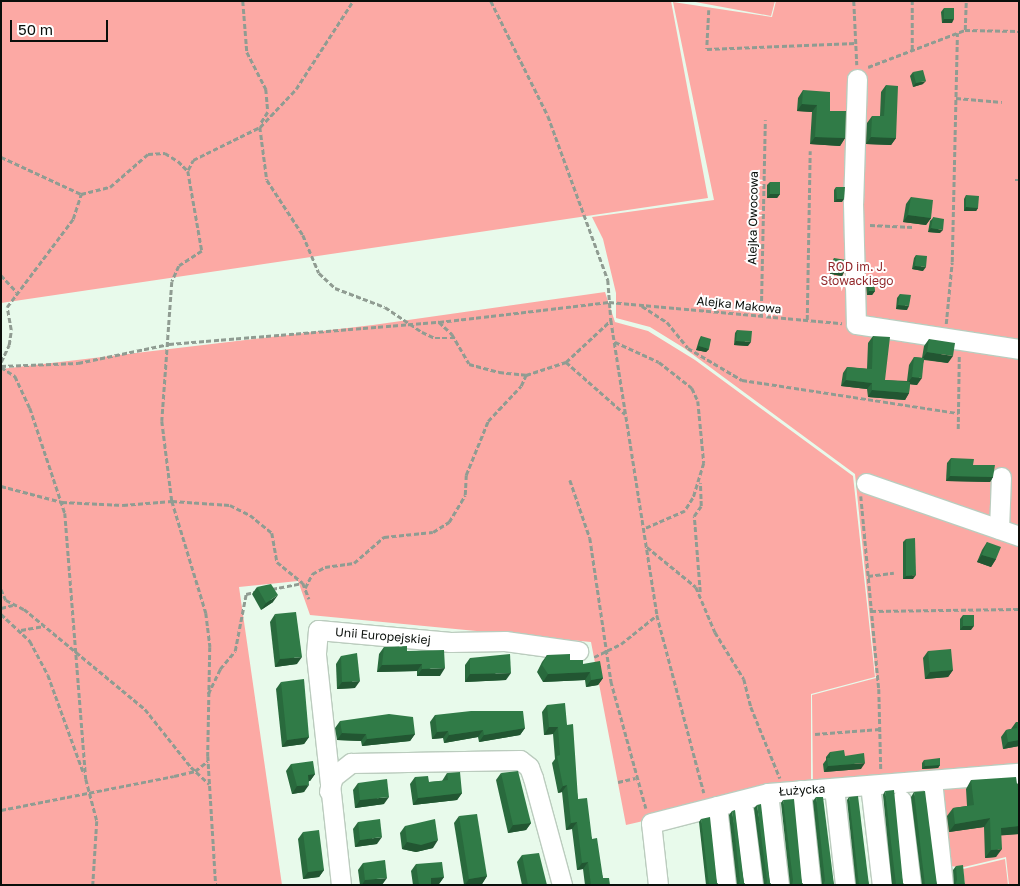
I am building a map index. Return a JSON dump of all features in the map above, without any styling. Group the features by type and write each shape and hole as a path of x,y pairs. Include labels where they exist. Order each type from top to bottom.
{"street":[{"path":"857,75 853,225 856,324 952,341 1019,349"},
{"path":"999,529 1001,477"},
{"path":"866,483 1019,536"},
{"name":"Unii Europejskiej","path":"341,885 329,790 316,653 318,630 450,642 505,641 586,654"},
{"path":"329,790 333,777 352,763 520,760 529,767 533,778 562,885"},
{"name":"Łużycka","path":"651,823 775,792 1019,773"},
{"path":"932,780 943,885"},
{"path":"876,785 882,885"},
{"path":"834,788 845,885"},
{"path":"801,790 812,885"},
{"path":"775,792 779,885"},
{"path":"901,800 911,885"},
{"path":"712,807 726,882 753,880 744,812"},
{"path":"651,823 658,885"}],"path":[{"path":"242,1 247,52 266,89 268,112 260,127 267,180 303,235 319,273 335,288 385,307 435,338 454,338"},
{"path":"216,885 208,761 207,696 210,648 206,613 172,501 162,421 172,282 180,266 202,251 188,171 193,160 260,127 296,89 353,1"},
{"path":"491,1 548,116 608,280 611,320 657,615 712,807"},
{"path":"854,1 857,75 912,50 965,30 1019,31"},
{"path":"912,1 912,50"},
{"path":"965,30 966,1"},
{"path":"709,10 707,49 856,44"},
{"path":"957,33 952,341 958,429"},
{"path":"956,98 1002,102"},
{"name":"Alejka Owocowa","path":"761,316 764,120"},
{"path":"807,320 810,151"},
{"path":"1,157 81,194 110,188 135,163 157,152 178,161 188,171"},
{"path":"81,194 73,218 7,307 11,330 9,345 1,365 14,376 30,408 62,502 86,779"},
{"path":"853,225 913,227"},
{"path":"1,275 18,292"},
{"name":"Alejka Makowa","path":"1,365 78,363 169,344 439,322 609,302 856,324"},
{"path":"640,305 667,322 688,348 742,380 958,413"},
{"path":"439,322 454,338 469,364 499,372 526,375 566,362 611,320"},
{"path":"615,342 659,362 692,388 698,402 698,428 704,450 700,481 701,506 694,516 700,595 715,632 744,679 769,752 777,766 775,792"},
{"path":"566,362 626,415"},
{"path":"305,588 312,574 325,567 354,563 384,537 433,532 449,522 465,495 466,475 488,420 521,386 526,375"},
{"path":"570,480 590,538 611,681 630,743 636,778 651,823"},
{"path":"644,530 685,511 700,481"},
{"path":"866,483 860,482 860,492 880,729 876,785"},
{"path":"1,486 62,502 123,505 172,501 230,505 250,515 272,533 277,562 303,583 309,599"},
{"path":"647,547 678,569 700,595"},
{"path":"868,576 894,574"},
{"path":"207,696 220,669 235,651 246,594 303,583"},
{"path":"1,589 6,600 44,626 145,708 195,770 209,784"},
{"path":"1,608 15,605"},
{"path":"871,611 1019,609"},
{"path":"1,614 21,630 48,675 91,793 96,821 93,885"},
{"path":"586,654 606,652 621,644 657,615"},
{"path":"21,630 44,626"},
{"path":"815,734 880,729"},
{"path":"1,810 91,793 195,770 208,761"},
{"path":"618,782 636,778"}],"green space":[{"path":"1,1 671,1 708,198 1,303"},
{"path":"690,1 775,1 771,16"},
{"name":"ROD im. J. Słowackiego","path":"776,1 1019,1 1019,885 1009,885 1006,857 964,867 945,866 933,778 813,789 812,695 876,678 855,474 684,348 650,327 616,318 616,293 603,239 592,217 714,200 673,2 772,17"},
{"path":"605,292 615,322 648,331 695,360 853,476 875,677 811,694 811,782 626,825 591,642 310,615 298,581 239,587 282,885 1,885 1,369 373,325"},
{"path":"1005,859 1008,885 965,885 963,869"}],"building":[{"path":"944,8 954,8 954,19 944,19"},
{"path":"923,70 926,81 916,83 913,72"},
{"path":"886,85 898,86 896,138 871,137 872,116 884,116"},
{"path":"803,90 830,92 830,111 846,111 845,138 815,137 817,105 802,104"},
{"path":"770,182 780,182 780,194 770,194"},
{"path":"836,187 845,187 844,199 837,199"},
{"path":"966,195 979,196 978,208 966,207"},
{"path":"911,197 933,200 931,218 908,215"},
{"path":"933,217 944,219 943,230 931,228"},
{"path":"916,255 927,256 926,267 915,266"},
{"path":"834,258 846,260 844,272 833,271"},
{"path":"869,280 874,280 875,291 869,291"},
{"path":"900,294 911,295 909,306 898,305"},
{"path":"737,330 752,331 751,342 736,341"},
{"path":"701,336 711,339 709,349 699,346"},
{"path":"873,336 890,337 885,380 910,382 909,393 872,390 872,383 846,380 847,367 872,369"},
{"path":"929,339 955,343 953,356 927,352"},
{"path":"914,357 924,358 922,378 912,377"},
{"path":"951,458 974,459 973,465 995,465 993,477 950,476"},
{"path":"915,538 916,575 906,576 906,539"},
{"path":"987,542 1001,547 996,559 982,555"},
{"path":"271,584 278,595 266,603 257,587"},
{"path":"296,612 302,657 280,659 275,614"},
{"path":"963,615 974,615 974,626 963,626"},
{"path":"407,646 407,651 444,650 445,668 422,669 422,664 382,665 384,647"},
{"path":"951,649 953,670 930,672 928,651"},
{"path":"357,653 360,681 342,682 341,656"},
{"path":"510,654 511,673 470,674 470,658"},
{"path":"570,654 570,660 583,660 583,664 600,661 603,678 591,680 590,672 548,674 542,665 547,655"},
{"path":"304,679 309,737 287,740 281,682"},
{"path":"565,703 567,725 573,724 578,799 587,798 592,839 597,838 603,878 609,878 610,885 591,885 588,862 582,863 577,822 571,823 567,785 563,786 557,756 560,755 558,727 549,727 547,705"},
{"path":"471,711 523,711 525,728 484,735 483,730 449,735 448,731 437,732 435,715"},
{"path":"389,714 413,717 415,734 367,739 366,734 342,733 340,721"},
{"path":"1016,722 1019,722 1019,740 1008,742 1006,730 1017,728"},
{"path":"844,750 845,756 864,753 865,763 828,766 827,758 830,758 830,752"},
{"path":"940,758 940,765 925,766 924,760"},
{"path":"313,761 315,774 308,775 309,785 297,786 291,764"},
{"path":"518,771 531,823 513,825 501,773"},
{"path":"460,772 462,793 418,798 415,777 428,776 429,782 448,780 447,773"},
{"path":"1016,777 1017,784 1019,784 1019,826 1001,828 1002,849 991,850 990,818 955,824 953,808 974,805 971,780"},
{"path":"387,779 389,797 360,800 358,783"},
{"path":"894,790 904,885 896,885 885,791"},
{"path":"925,791 937,885 925,885 914,792"},
{"path":"858,796 869,885 859,885 849,797"},
{"path":"816,797 823,797 834,885 823,885 825,881"},
{"path":"794,799 802,883 804,885 792,885 793,880 783,800"},
{"path":"761,804 770,883 772,885 766,885 757,805"},
{"path":"735,810 744,883 746,885 738,885 740,881 732,811"},
{"path":"477,814 487,876 469,879 459,816"},
{"path":"710,817 717,883 719,885 709,885 701,819"},
{"path":"380,819 382,837 360,840 358,822"},
{"path":"435,819 438,840 421,845 407,842 405,826"},
{"path":"319,830 324,870 308,872 303,832"},
{"path":"539,853 547,885 528,885 522,855"},
{"path":"385,860 387,878 365,880 363,863"},
{"path":"442,862 444,877 431,878 431,884 419,885 416,864"},
{"path":"963,865 965,885 955,885 957,880 956,866"}]}
